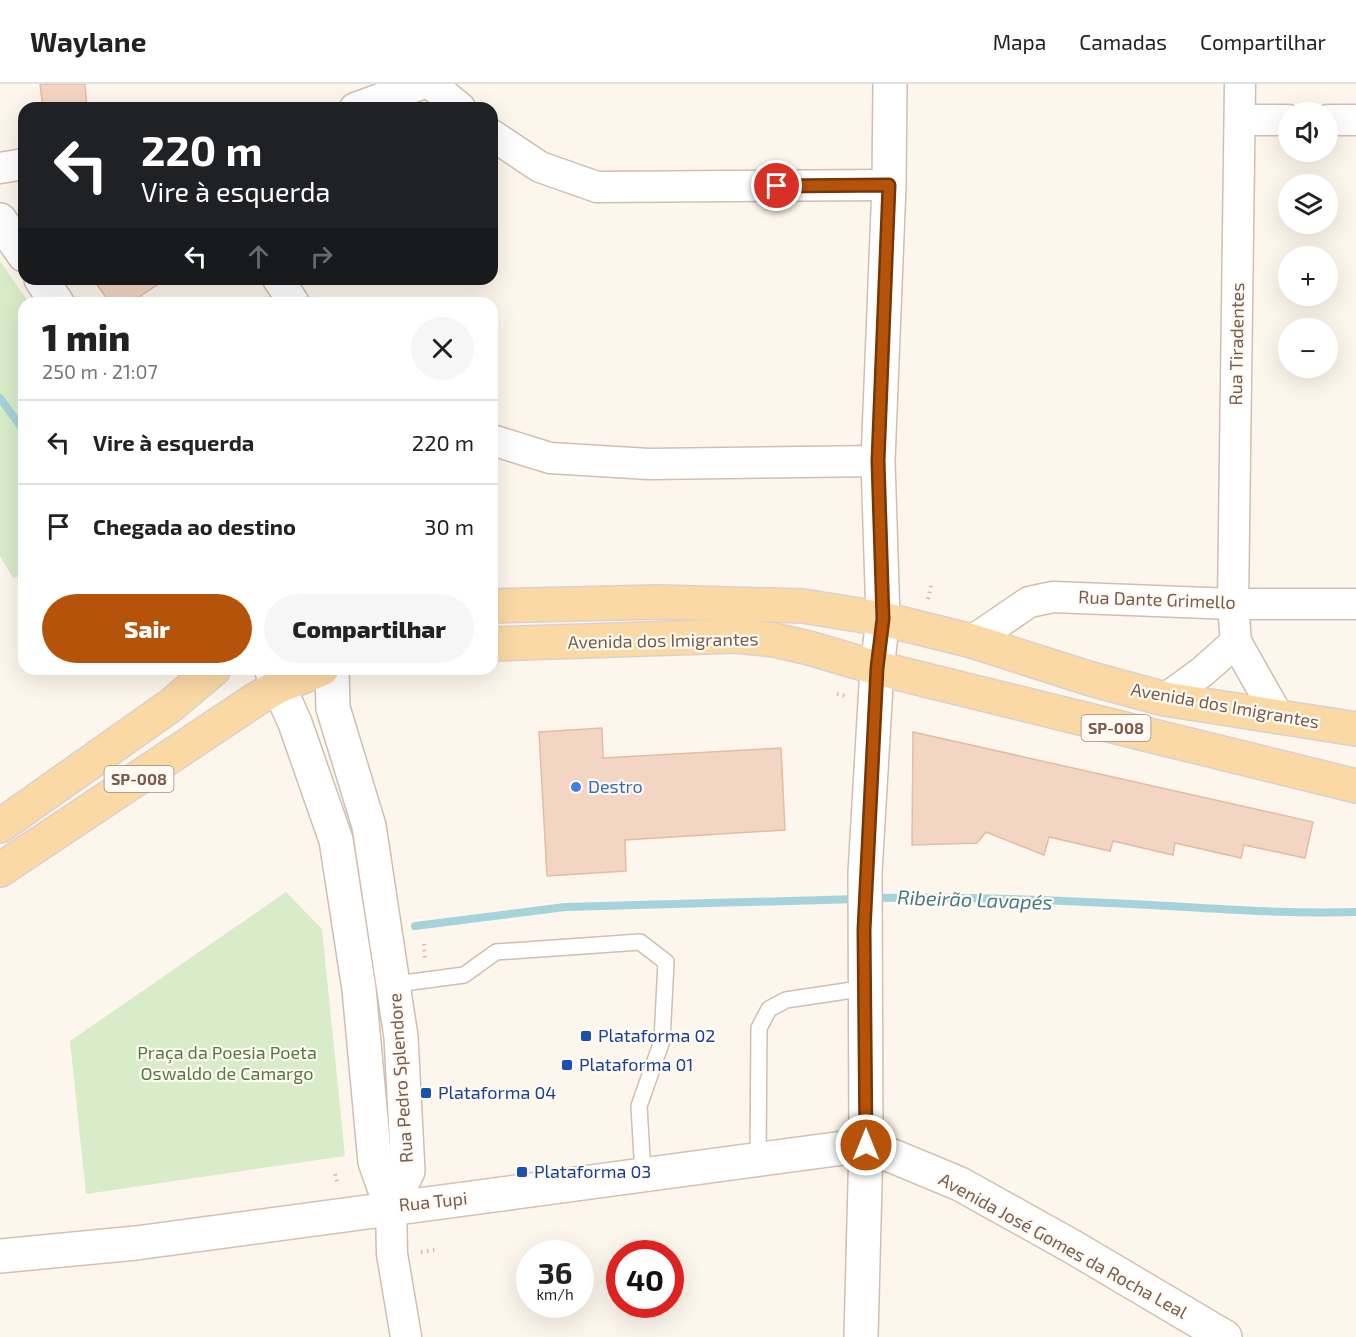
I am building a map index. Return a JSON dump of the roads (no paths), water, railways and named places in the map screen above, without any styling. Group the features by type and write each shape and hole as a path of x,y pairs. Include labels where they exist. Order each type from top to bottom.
{"main road":[{"name":"Avenida dos Imigrantes","path":"498,606 659,602 803,606 883,619 972,641 1091,679 1165,699 1356,729"},
{"name":"Avenida dos Imigrantes","path":"498,644 736,636 774,640 877,668 1356,786"},
{"name":"SP-008","path":"0,826 201,675"},
{"name":"SP-008","path":"0,870 274,678 290,675"}],"street":[{"path":"372,102 422,84"},
{"path":"431,84 453,102"},
{"path":"861,1337 866,1145 865,873 877,668 883,619 878,461 889,185 890,84"},
{"name":"Rua Tiradentes","path":"1236,642 1233,604 1240,84"},
{"path":"1240,120 1278,120"},
{"path":"1338,120 1356,120"},
{"path":"498,139 540,167 597,187 889,185"},
{"path":"0,168 18,165"},
{"path":"0,220 18,246"},
{"path":"498,442 550,458 649,464 878,461"},
{"name":"Rua Dante Grimello","path":"972,641 1029,602 1053,597 1233,604 1356,604"},
{"path":"1165,699 1202,672 1236,642 1279,718"},
{"name":"Rua Pedro Splendore","path":"332,675 333,708 369,826 401,1037 409,1159 408,1171 392,1207"},
{"name":"Rua Pedro Splendore","path":"274,678 295,723 336,840 359,989 375,1162 392,1207"},
{"name":"Rua Tupi","path":"0,1256 136,1243 866,1145"},
{"name":"Avenida José Gomes da Rocha Leal","path":"866,1145 960,1184 1225,1337"},
{"path":"392,1207 392,1254 406,1337"}],"lane":[{"path":"359,989 464,975 496,952 640,942 666,962 662,1041 639,1106 643,1175"},
{"path":"758,1159 759,1028 769,1009 786,1000 866,988"}],"waterway":[{"name":"Ribeirão Lavapés","path":"0,398 18,423"},
{"name":"Ribeirão Lavapés","path":"873,898 1012,899 1253,911 1356,912"},
{"name":"Ribeirão Lavapés","path":"415,926 565,907 860,899"}],"place":[{"name":"Destro","path":"576,787"},
{"name":"Plataforma 02","path":"586,1036"},
{"name":"Plataforma 01","path":"567,1065"},
{"name":"Plataforma 04","path":"426,1093"},
{"name":"Plataforma 03","path":"522,1172"}],"park label":[{"name":"Praça da Poesia Poeta Oswaldo de Camargo","path":"227,1063"}]}
